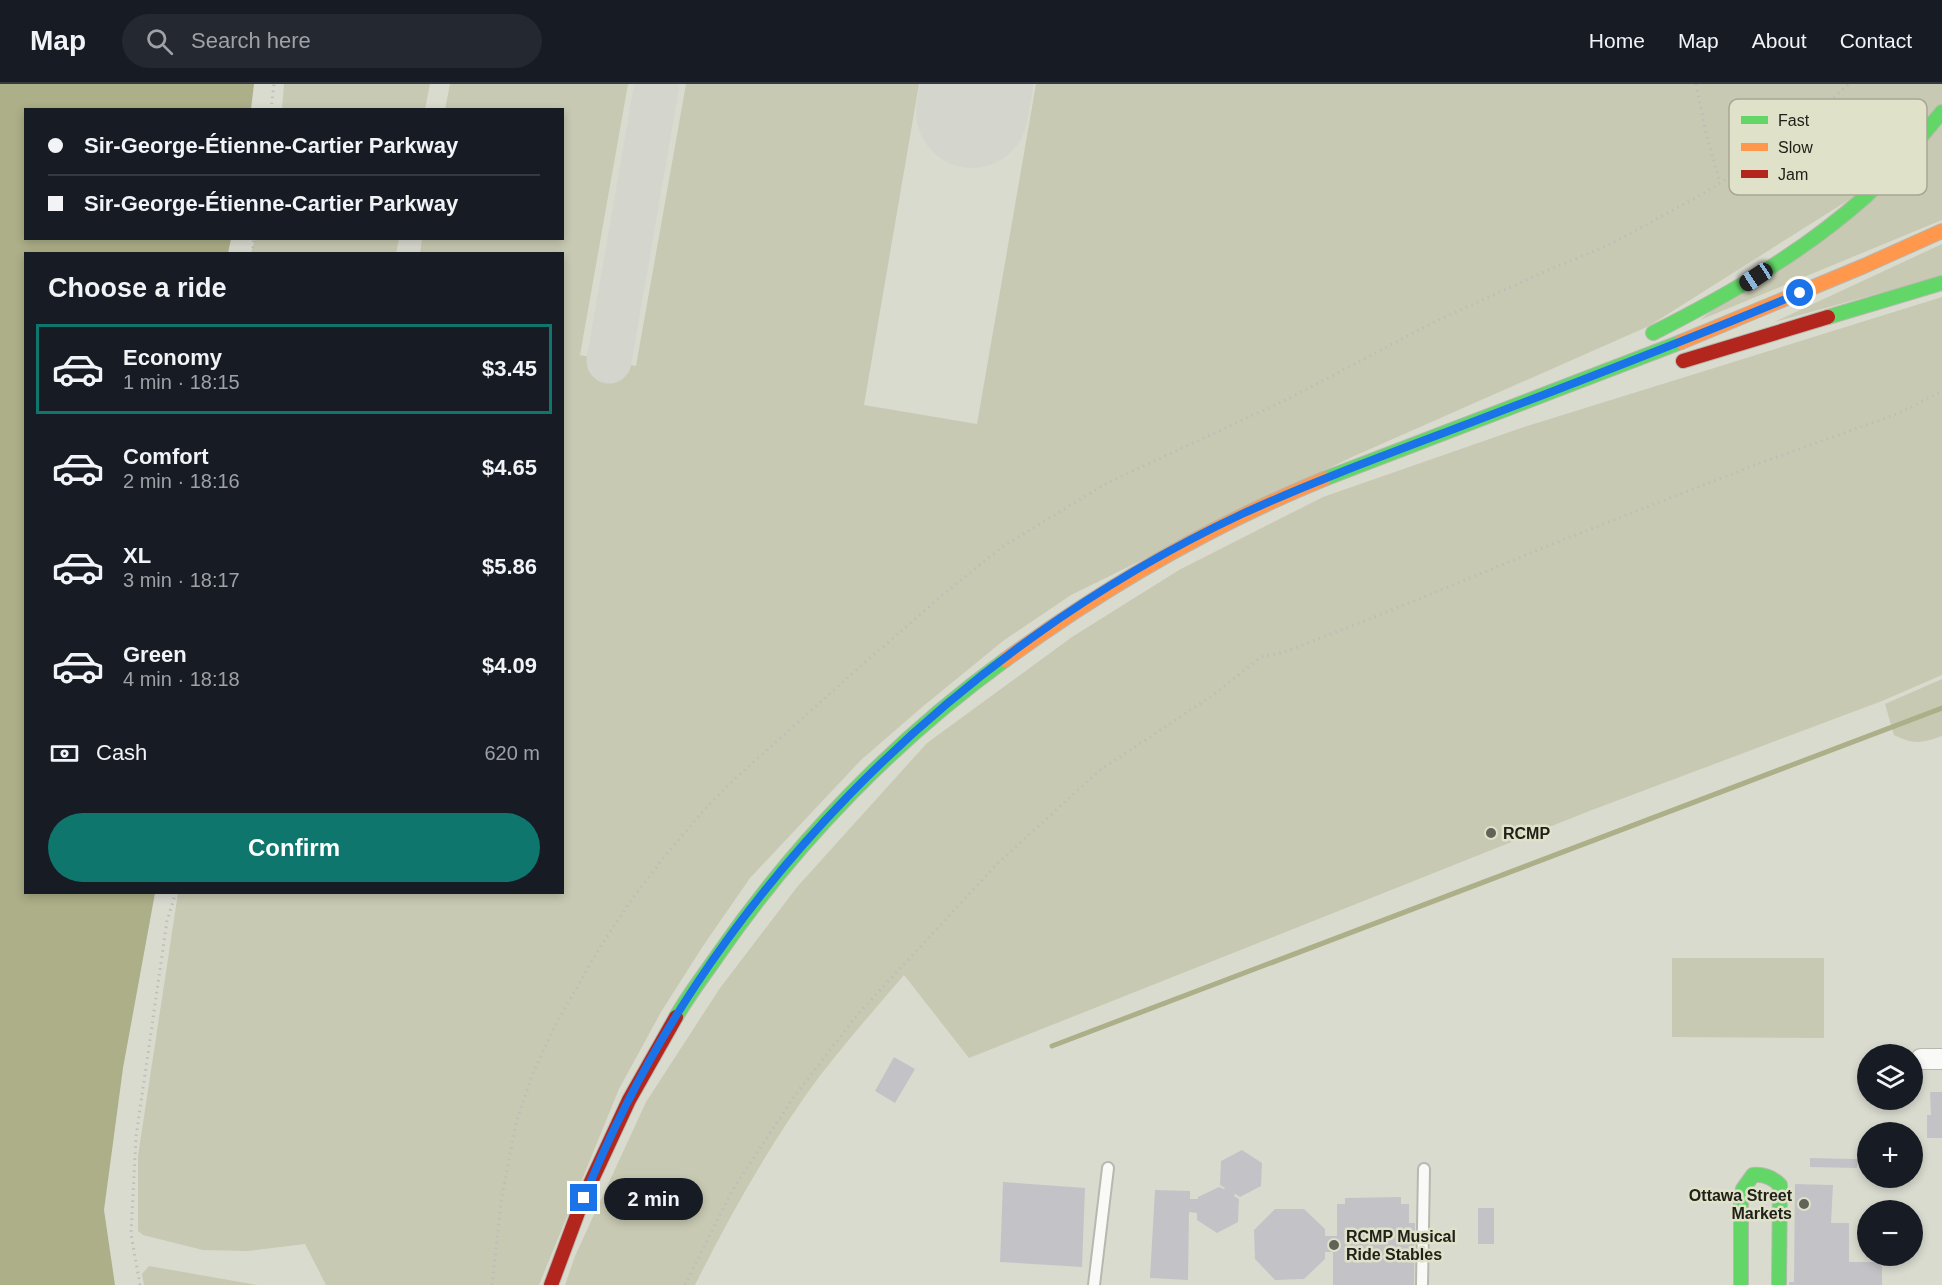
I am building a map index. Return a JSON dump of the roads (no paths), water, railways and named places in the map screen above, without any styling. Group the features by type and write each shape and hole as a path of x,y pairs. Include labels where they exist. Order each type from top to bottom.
{"main road":[{"path":"1927,129 1942,112"},
{"path":"1641,340 1742,286 1816,235 1863,195"},
{"path":"551,1285 601,1155 652,1056 696,986 723,947 790,861 843,802 898,747 958,694 1044,629 1108,588 1210,530 1354,467 1714,330 1942,231"},
{"path":"1669,364 1713,353 1942,283"},
{"path":"1526,402 1620,351"},
{"path":"1526,402 1647,370"},
{"path":"1742,1285 1741,1198 1743,1189 1753,1175 1763,1174 1773,1177 1780,1185 1779,1285"}],"street":[{"path":"1923,1059 1942,1059"}],"lane":[{"path":"1094,1285 1108,1168"},
{"path":"1422,1285 1424,1169"}],"waterway":[{"path":"1052,1046 1942,708"}],"place":[{"name":"RCMP","path":"1491,833"},
{"name":"Ottawa Street Markets","path":"1804,1204"},
{"name":"RCMP Musical Ride Stables","path":"1334,1245"}]}
